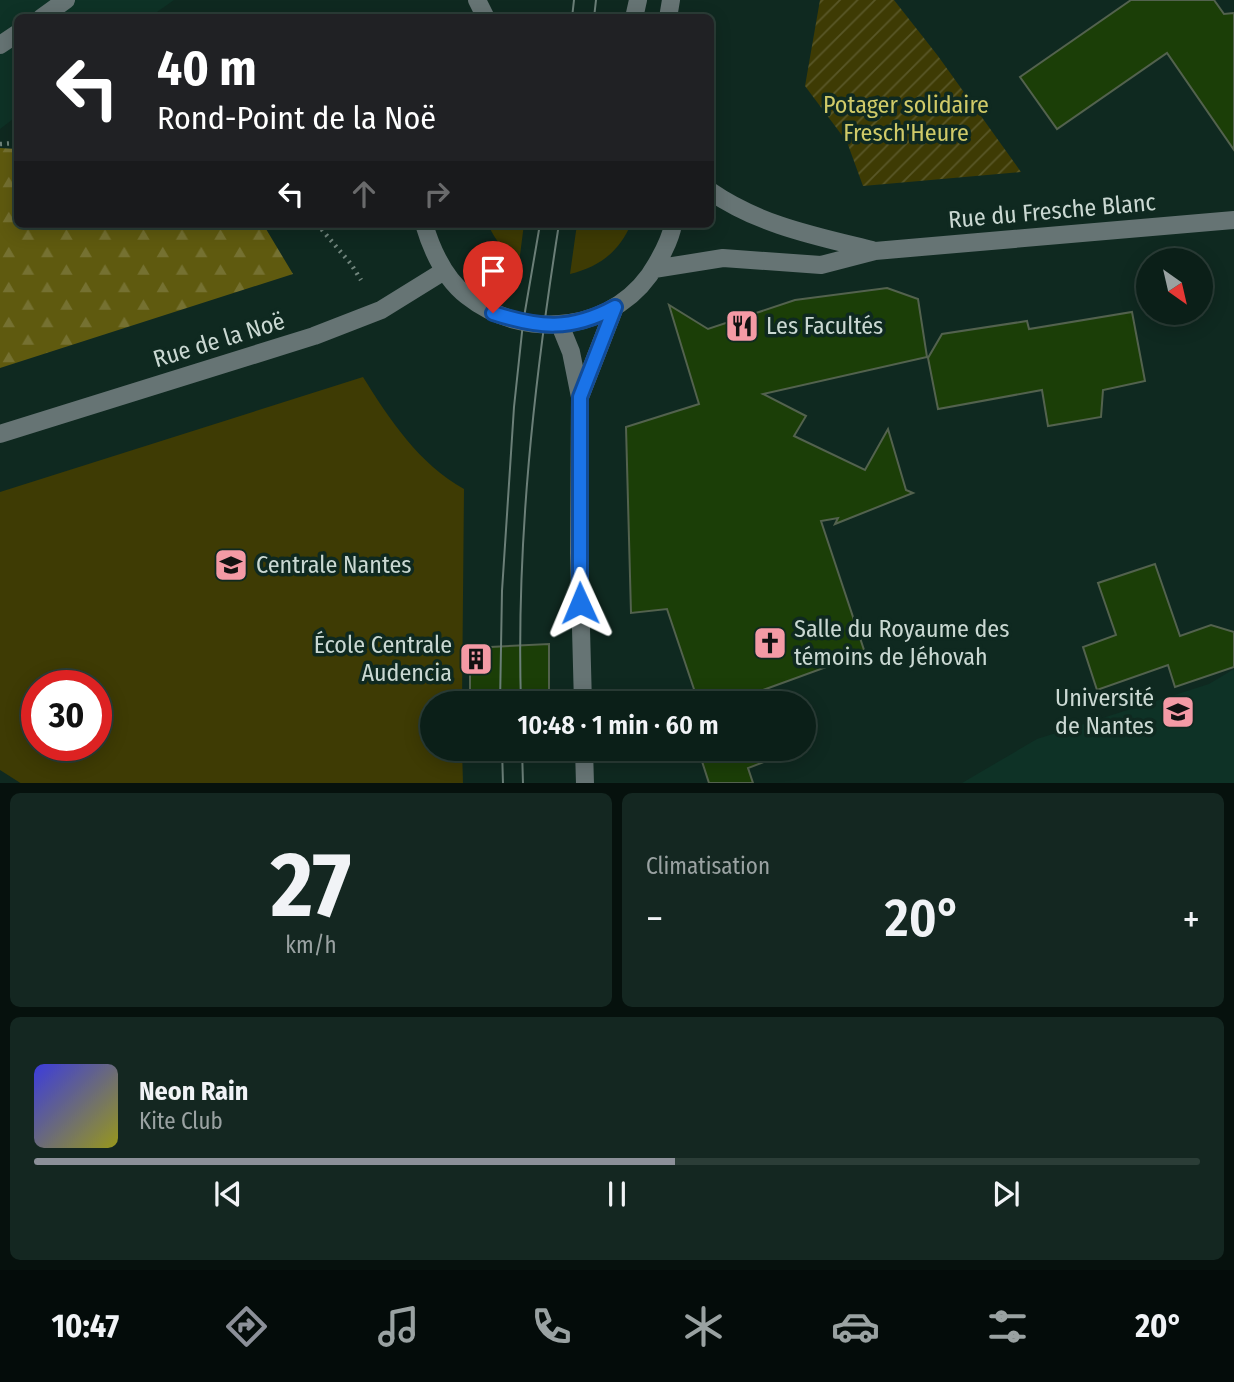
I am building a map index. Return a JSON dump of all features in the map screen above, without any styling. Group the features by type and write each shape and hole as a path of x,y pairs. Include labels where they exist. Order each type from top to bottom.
{"street":[{"path":"46,14 66,0"},
{"name":"Rue du Fresche Blanc","path":"714,194 732,206 776,225 875,251"},
{"name":"Rue du Fresche Blanc","path":"654,269 723,258 821,265 875,251 1234,220"},
{"path":"425,228 431,248 444,271 466,296 493,313 523,323 560,325 598,316 630,296 654,269 665,250 672,228"},
{"name":"Rue de la Noë","path":"0,434 314,336 381,310 444,271"},
{"path":"580,397 615,307"},
{"path":"560,325 571,352 580,397 579,540 583,691"},
{"path":"584,761 585,783"}],"path":[{"path":"320,228 351,264 381,310"}],"shaded area":[{"path":"0,0 174,0 154,14 14,14 14,118 0,129"},
{"name":"Université de Nantes","path":"1234,669 1234,783 962,783 1037,739 1209,684"}],"green space":[{"name":"Potager solidaire Fresch'Heure","path":"820,0 894,0 938,56 1021,172 863,186 847,142 805,86"},
{"path":"0,148 14,149 14,228 265,228 293,274 0,368"},
{"path":"490,228 523,228 519,263 501,245"},
{"path":"576,228 629,228 607,257 570,274"},
{"name":"Centrale Nantes","path":"363,377 395,425 419,454 464,489 462,691 420,691 420,761 462,761 463,783 20,783 0,770 0,492"}],"building":[{"path":"1131,0 1214,0 1224,14 1234,13 1234,150 1167,53 1057,129 1020,77"},
{"path":"887,288 918,299 927,357 763,394 806,416 794,436 865,470 888,429 906,490 913,493 835,524 838,518 821,521 865,653 760,691 695,691 667,609 631,613 626,427 699,404 669,305 708,329 795,300"},
{"path":"1132,312 1145,381 1103,390 1101,417 1048,426 1042,390 938,409 928,358 942,334 1027,321 1029,329"},
{"path":"1155,564 1180,636 1211,625 1234,632 1234,667 1175,687 1168,665 1097,690 1083,647 1116,635 1098,583"},
{"path":"549,644 549,691 470,691 470,648"},
{"path":"702,761 764,761 748,768 753,783 709,783"}],"tram line":[{"path":"572,14 574,0"},
{"path":"594,14 596,0"},
{"path":"500,691 502,591 514,407 523,323 539,228"},
{"path":"521,691 524,523 542,343 558,228"},
{"path":"502,761 503,783"},
{"path":"522,761 523,783"}],"place":[{"name":"Les Facultés","path":"742,326"},
{"name":"Centrale Nantes","path":"231,565"},
{"name":"Salle du Royaume des témoins de Jéhovah","path":"770,643"},
{"name":"École Centrale Audencia","path":"476,659"},
{"name":"Université de Nantes","path":"1178,712"}],"route":[{"path":"493,313 523,323 543,326 579,322 615,307 580,397 580,603"}]}
